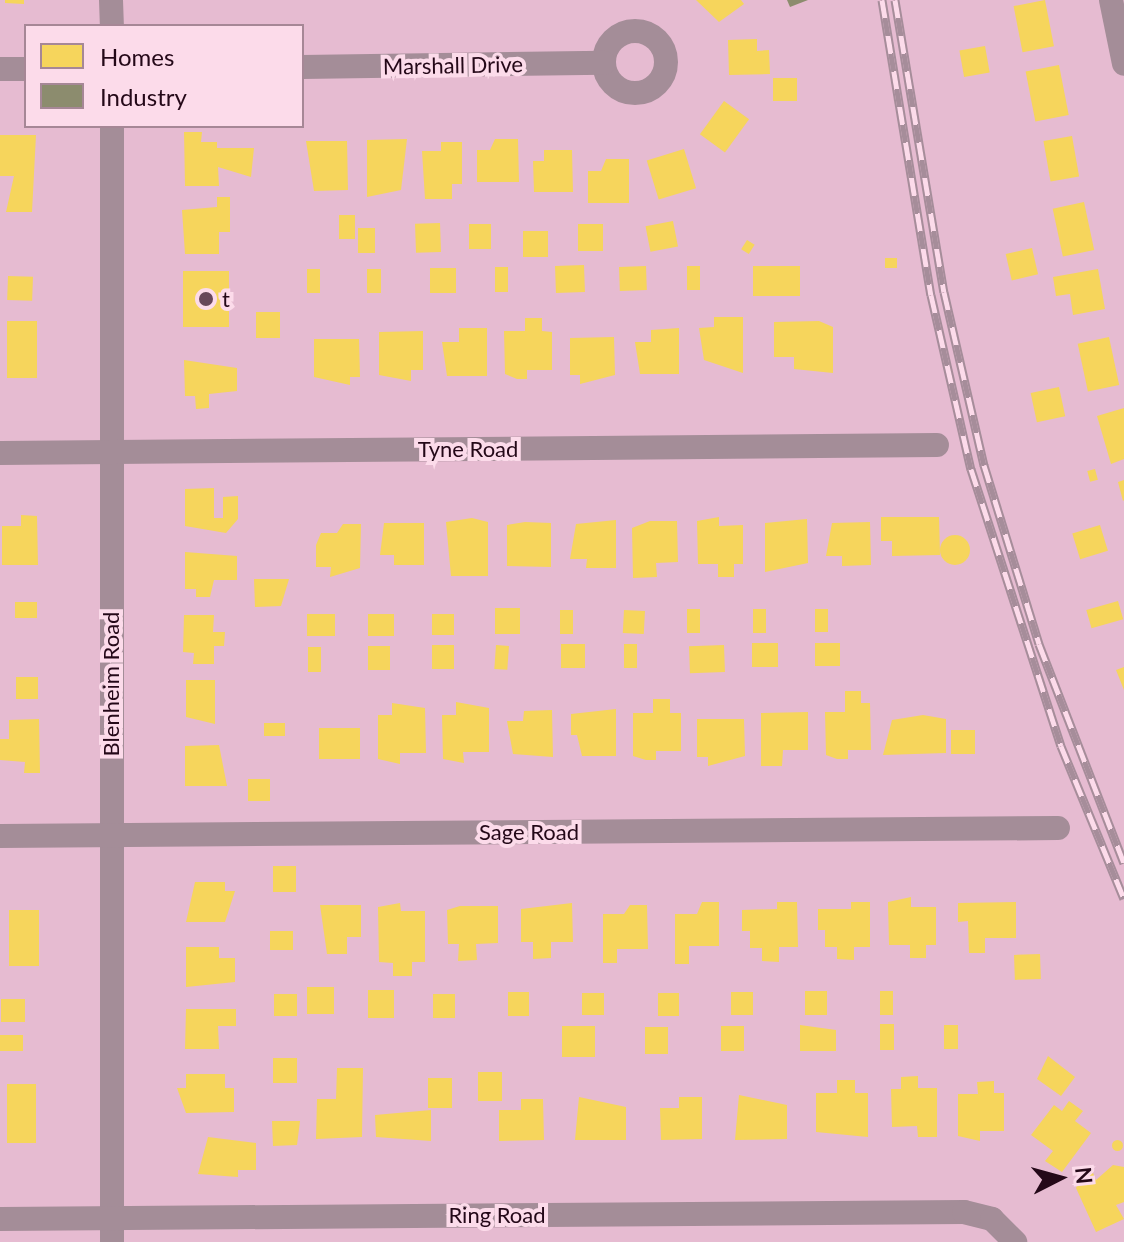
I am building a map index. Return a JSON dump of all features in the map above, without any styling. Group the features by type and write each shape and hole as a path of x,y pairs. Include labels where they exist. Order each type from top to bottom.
{"street":[{"path":"111,0 112,24"},
{"path":"1111,0 1124,64"},
{"name":"Marshall Drive","path":"304,67 604,63"},
{"path":"0,69 24,69"},
{"name":"Blenheim Road","path":"112,128 112,1230"},
{"name":"Tyne Road","path":"0,453 937,445"},
{"name":"Sage Road","path":"0,836 1058,828"},
{"name":"Ring Road","path":"0,1219 112,1230 964,1212 992,1219 1015,1242"}],"building: Homes":[{"path":"5,0 24,0 24,4 5,3"},
{"path":"696,0 741,0 744,4 719,22"},
{"path":"1045,0 1054,46 1023,52 1014,6"},
{"path":"757,39 757,51 769,50 770,74 729,75 728,40"},
{"path":"985,46 990,73 964,77 959,51"},
{"path":"1059,65 1069,115 1035,122 1026,71"},
{"path":"773,78 797,78 797,101 773,101"},
{"path":"724,101 749,119 725,152 700,134"},
{"path":"184,132 202,132 201,142 217,142 217,148 254,148 251,177 218,167 219,186 185,186"},
{"path":"0,135 36,135 32,212 6,212 14,176 0,176"},
{"path":"1072,136 1079,176 1051,181 1043,141"},
{"path":"407,139 401,190 367,197 367,140"},
{"path":"495,139 518,139 519,182 477,182 477,150 490,150"},
{"path":"306,141 347,141 348,190 314,191"},
{"path":"441,142 462,142 462,184 452,184 452,199 425,199 422,151 441,151"},
{"path":"684,149 696,188 659,200 647,160"},
{"path":"544,150 572,150 573,192 534,192 533,161 544,161"},
{"path":"606,159 629,159 629,203 588,203 588,171 601,171"},
{"path":"217,197 230,197 230,232 219,232 219,254 185,254 182,210 217,207"},
{"path":"1084,202 1094,250 1063,257 1053,209"},
{"path":"339,215 355,215 355,239 339,239"},
{"path":"673,221 678,247 650,252 646,226"},
{"path":"440,223 441,252 416,253 415,224"},
{"path":"469,224 491,224 491,249 469,249"},
{"path":"578,224 603,224 603,251 578,251"},
{"path":"358,228 375,228 375,253 358,253"},
{"path":"523,231 548,231 548,257 523,257"},
{"path":"747,240 755,245 749,254 741,249"},
{"path":"1032,248 1038,274 1012,280 1006,254"},
{"path":"885,258 897,258 897,268 885,268"},
{"path":"584,265 585,292 556,293 555,266"},
{"path":"646,266 647,290 620,291 619,267"},
{"path":"687,266 700,266 700,290 687,290"},
{"path":"753,266 800,266 800,296 753,296"},
{"path":"495,267 508,267 508,292 495,292"},
{"path":"430,268 456,268 456,293 430,293"},
{"path":"307,269 320,269 320,293 307,293"},
{"path":"367,269 381,269 381,293 367,293"},
{"path":"1098,269 1105,309 1073,315 1070,294 1056,296 1053,277"},
{"name":"t","path":"183,271 229,271 229,327 183,327"},
{"path":"8,276 33,277 32,301 7,300"},
{"path":"256,312 280,312 280,338 256,338"},
{"path":"714,317 743,317 743,373 704,360 699,328 714,327"},
{"path":"525,318 542,318 542,331 552,332 552,370 527,370 527,379 517,379 505,374 504,331 525,331"},
{"path":"7,321 37,321 37,378 7,378"},
{"path":"819,321 833,327 833,373 794,369 794,357 774,357 774,322"},
{"path":"459,328 487,328 487,376 447,376 442,342 459,342"},
{"path":"679,328 679,374 640,374 635,342 651,342 651,330"},
{"path":"423,331 423,370 411,370 411,381 379,375 379,332"},
{"path":"614,337 615,375 580,384 580,375 570,375 570,338"},
{"path":"1109,337 1119,385 1088,392 1078,344"},
{"path":"314,339 359,339 360,377 350,377 350,385 314,377"},
{"path":"184,360 237,368 237,391 209,394 209,408 196,409 195,396 185,396"},
{"path":"1059,387 1065,416 1037,422 1031,393"},
{"path":"1124,408 1124,459 1111,464 1097,416"},
{"path":"1095,469 1098,480 1090,482 1087,471"},
{"path":"1124,480 1124,500 1123,501 1118,482"},
{"path":"214,488 214,518 223,518 223,497 238,496 238,519 226,533 185,526 185,489"},
{"path":"21,515 37,516 38,565 2,565 2,526 21,526"},
{"path":"719,517 719,526 743,525 743,564 734,564 734,577 718,577 718,564 698,564 697,521"},
{"path":"881,517 939,517 940,555 892,556 892,541 881,541"},
{"path":"472,518 488,522 488,576 451,576 446,522"},
{"path":"807,519 808,563 765,572 765,523"},
{"path":"616,520 616,568 586,568 587,559 570,559 576,524"},
{"path":"650,521 677,521 678,562 656,563 657,577 633,578 632,528"},
{"path":"870,522 871,565 842,566 842,556 826,556 832,523"},
{"path":"384,523 424,523 424,565 394,565 394,555 380,555"},
{"path":"551,523 551,567 507,566 507,525"},
{"path":"343,524 361,524 360,568 330,577 331,567 316,567 316,545 321,533 337,533"},
{"path":"1100,525 1108,551 1080,559 1072,533"},
{"path":"955,535 965,540 970,550 965,560 955,565 945,560 940,550 945,540"},
{"path":"185,552 237,556 237,580 214,580 210,597 196,597 196,589 185,589"},
{"path":"254,579 289,579 281,606 255,607"},
{"path":"1118,601 1123,619 1092,628 1086,610"},
{"path":"15,602 37,602 37,618 15,618"},
{"path":"495,608 520,608 520,634 495,634"},
{"path":"687,609 700,609 700,633 687,633"},
{"path":"753,609 766,609 766,633 753,633"},
{"path":"815,609 828,609 828,632 815,632"},
{"path":"560,610 573,610 573,634 560,634"},
{"path":"624,610 645,611 644,634 623,633"},
{"path":"307,614 335,614 335,636 307,636"},
{"path":"368,614 394,614 394,636 368,636"},
{"path":"432,614 454,614 454,635 432,635"},
{"path":"184,615 214,615 213,632 225,632 224,646 214,646 214,664 193,664 194,653 183,652"},
{"path":"752,643 778,643 778,667 752,667"},
{"path":"815,643 840,643 840,666 815,666"},
{"path":"561,644 585,644 585,668 561,668"},
{"path":"624,644 637,644 637,668 624,668"},
{"path":"432,645 454,645 454,669 432,669"},
{"path":"496,645 509,646 507,670 494,669"},
{"path":"724,645 725,672 690,673 689,646"},
{"path":"368,646 390,646 390,670 368,670"},
{"path":"308,647 321,647 321,672 308,672"},
{"path":"1124,667 1124,690 1116,670"},
{"path":"16,677 38,677 38,699 16,699"},
{"path":"186,680 215,680 215,724 186,717"},
{"path":"845,691 861,691 861,703 870,703 871,750 848,750 848,759 837,759 826,755 825,712 845,712"},
{"path":"653,699 670,699 670,713 681,713 681,751 656,751 656,760 646,760 633,756 633,713 653,713"},
{"path":"456,702 489,708 489,752 463,752 464,763 443,759 442,715 456,715"},
{"path":"392,703 425,708 426,753 400,753 400,764 378,759 378,715 392,715"},
{"path":"616,709 616,756 582,756 577,735 571,735 571,714"},
{"path":"552,710 553,757 513,754 507,721 523,721 524,711"},
{"path":"808,712 808,750 783,750 782,766 761,766 761,713"},
{"path":"923,715 946,719 946,753 883,755 892,720"},
{"path":"39,719 40,773 24,773 25,762 0,760 0,739 9,739 9,720"},
{"path":"697,719 744,719 745,756 708,766 708,757 697,757"},
{"path":"264,723 285,723 285,736 264,736"},
{"path":"319,728 360,728 360,759 319,759"},
{"path":"951,730 975,730 975,754 951,754"},
{"path":"219,745 227,786 185,786 185,746"},
{"path":"248,779 270,779 270,801 248,801"},
{"path":"273,866 296,866 296,892 273,892"},
{"path":"195,882 225,882 225,891 235,891 225,922 186,922"},
{"path":"911,897 911,907 936,907 936,945 926,945 926,958 910,958 910,945 889,945 888,902"},
{"path":"702,902 719,902 719,946 689,946 689,964 675,964 675,914 697,914"},
{"path":"777,902 797,902 798,947 779,947 779,962 762,961 762,948 750,948 750,931 742,931 742,910 777,909"},
{"path":"851,902 870,902 870,947 854,947 854,960 837,959 837,947 825,947 825,930 818,930 818,909 851,909"},
{"path":"1016,902 1016,938 985,938 985,953 969,953 968,921 958,922 958,903"},
{"path":"400,903 401,911 425,911 425,962 412,962 412,976 393,976 393,963 379,962 378,907"},
{"path":"572,903 573,942 551,942 551,958 533,959 533,942 521,942 521,909"},
{"path":"320,905 361,905 361,937 347,937 347,954 327,954"},
{"path":"630,905 647,905 648,949 617,949 617,963 603,963 603,914 624,914"},
{"path":"460,906 498,906 498,943 476,944 477,960 458,961 459,944 448,944 447,910"},
{"path":"9,910 39,910 39,966 9,966"},
{"path":"270,931 293,931 293,950 270,950"},
{"path":"186,947 219,947 219,958 235,958 235,982 186,987"},
{"path":"1040,954 1041,979 1015,980 1014,955"},
{"path":"307,987 334,987 334,1014 307,1014"},
{"path":"368,990 394,990 394,1018 368,1018"},
{"path":"805,991 827,991 827,1015 805,1015"},
{"path":"880,991 893,991 893,1015 880,1015"},
{"path":"508,992 529,992 529,1016 508,1016"},
{"path":"731,992 753,992 753,1015 731,1015"},
{"path":"582,993 604,993 604,1015 582,1015"},
{"path":"658,993 679,993 679,1016 658,1016"},
{"path":"274,994 297,994 297,1016 274,1016"},
{"path":"433,994 455,994 455,1018 433,1018"},
{"path":"1,999 25,999 25,1022 1,1022"},
{"path":"186,1009 236,1009 236,1026 218,1026 219,1049 185,1049"},
{"path":"880,1024 894,1024 894,1050 880,1050"},
{"path":"800,1025 836,1030 836,1051 800,1051"},
{"path":"944,1025 958,1025 958,1049 944,1049"},
{"path":"562,1026 595,1026 595,1057 562,1057"},
{"path":"721,1026 744,1026 744,1051 721,1051"},
{"path":"645,1027 668,1027 668,1054 645,1054"},
{"path":"0,1035 23,1035 23,1051 0,1051"},
{"path":"1048,1056 1075,1077 1061,1096 1037,1079"},
{"path":"273,1058 297,1058 297,1083 273,1083"},
{"path":"337,1068 363,1068 362,1137 316,1139 317,1099 336,1099"},
{"path":"478,1072 502,1072 502,1101 478,1101"},
{"path":"186,1074 225,1074 225,1088 234,1088 234,1112 186,1113 177,1088 186,1088"},
{"path":"918,1076 918,1088 937,1088 937,1137 918,1137 917,1126 892,1127 891,1089 901,1089 901,1077"},
{"path":"428,1078 452,1078 452,1108 428,1108"},
{"path":"837,1080 855,1080 855,1093 868,1093 868,1137 816,1132 816,1093 837,1093"},
{"path":"994,1081 994,1093 1004,1093 1004,1131 980,1131 980,1141 958,1136 958,1094 978,1094 977,1082"},
{"path":"7,1084 36,1084 36,1143 7,1143"},
{"path":"739,1095 787,1105 787,1139 735,1140"},
{"path":"579,1097 626,1107 626,1140 575,1140"},
{"path":"679,1097 702,1097 702,1139 661,1140 660,1108 679,1108"},
{"path":"521,1099 543,1099 544,1140 499,1141 499,1110 521,1110"},
{"path":"1069,1101 1083,1111 1075,1121 1091,1133 1062,1172 1045,1161 1053,1151 1031,1135 1054,1105 1062,1111"},
{"path":"431,1110 431,1141 376,1137 375,1115"},
{"path":"272,1121 300,1121 297,1145 273,1146"},
{"path":"208,1137 256,1143 256,1170 238,1170 238,1177 198,1174"},
{"path":"1117,1139 1123,1145 1117,1151 1111,1145"},
{"path":"1113,1165 1124,1167 1124,1202 1116,1205 1124,1219 1096,1232 1076,1188 1080,1179 1093,1173 1096,1180"}],"building: Industry":[{"path":"787,0 808,0 790,7"}],"railway":[{"path":"882,0 931,295 971,469 1061,746 1124,899"},
{"path":"895,0 944,292 984,465 1039,644 1124,863"}],"place":[{"name":"t","path":"206,299"}]}
